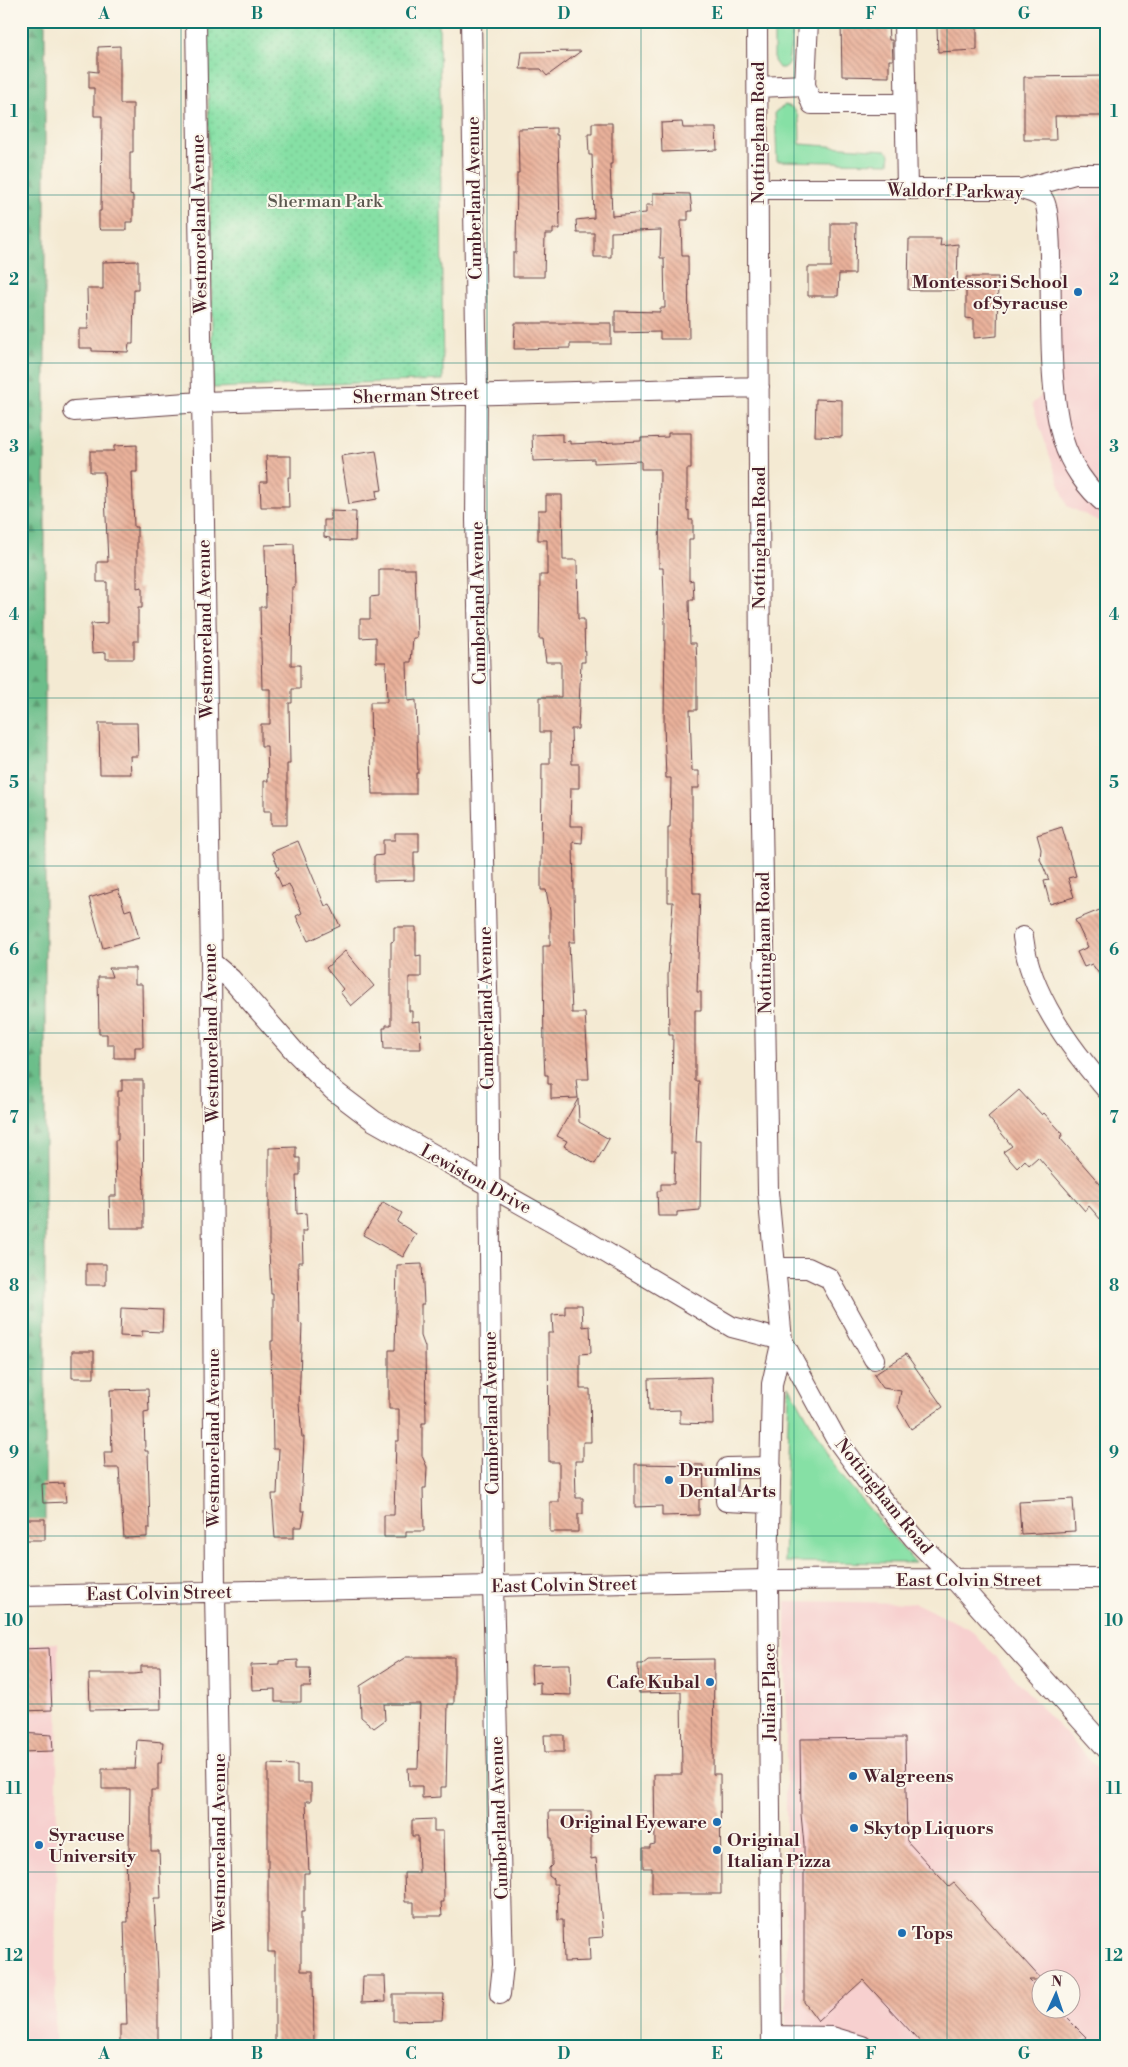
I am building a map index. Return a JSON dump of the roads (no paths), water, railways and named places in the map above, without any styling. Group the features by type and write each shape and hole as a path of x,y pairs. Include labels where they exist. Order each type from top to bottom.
{"street":[{"name":"Westmoreland Avenue","path":"196,21 200,402 211,962 214,1592 223,2046"},
{"name":"Cumberland Avenue","path":"471,21 477,393 476,520 488,1030 492,1586 503,1965 500,1994"},
{"name":"Nottingham Road","path":"757,21 760,697 768,1182 782,1340 835,1437 870,1485 913,1537 955,1580 1107,1748"},
{"path":"808,21 805,85 812,104 905,104"},
{"path":"904,21 908,189"},
{"path":"758,87 805,85"},
{"path":"1022,189 1075,174 1107,174"},
{"name":"Waldorf Parkway","path":"758,188 1022,189 1038,194 1045,202 1050,246 1055,395 1063,440 1079,474 1095,496 1107,505"},
{"name":"Sherman Street","path":"74,411 200,402 477,393 759,387"},
{"path":"1023,937 1025,954 1048,1009 1076,1052 1107,1090"},
{"name":"Lewiston Drive","path":"211,962 231,979 295,1052 332,1090 374,1120 488,1187 578,1236 732,1327 782,1340"},
{"path":"775,1268 808,1268 829,1278 874,1359"},
{"name":"Julian Place","path":"772,2041 768,1580 772,1384 782,1340"},
{"path":"770,1503 726,1501 727,1468 771,1467"},
{"name":"East Colvin Street","path":"21,1596 768,1580 1107,1578"},
{"path":"772,2041 832,2037 862,2046"}],"place":[{"name":"Montessori School of Syracuse","path":"1078,292"},
{"name":"Drumlins Dental Arts","path":"669,1480"},
{"name":"Cafe Kubal","path":"710,1682"},
{"name":"Walgreens","path":"853,1776"},
{"name":"Original Eyeware","path":"717,1822"},
{"name":"Skytop Liquors","path":"854,1828"},
{"name":"Syracuse University","path":"39,1845"},
{"name":"Original Italian Pizza","path":"717,1850"},
{"name":"Tops","path":"902,1933"}],"park label":[{"name":"Sherman Park","path":"325,201"}]}
